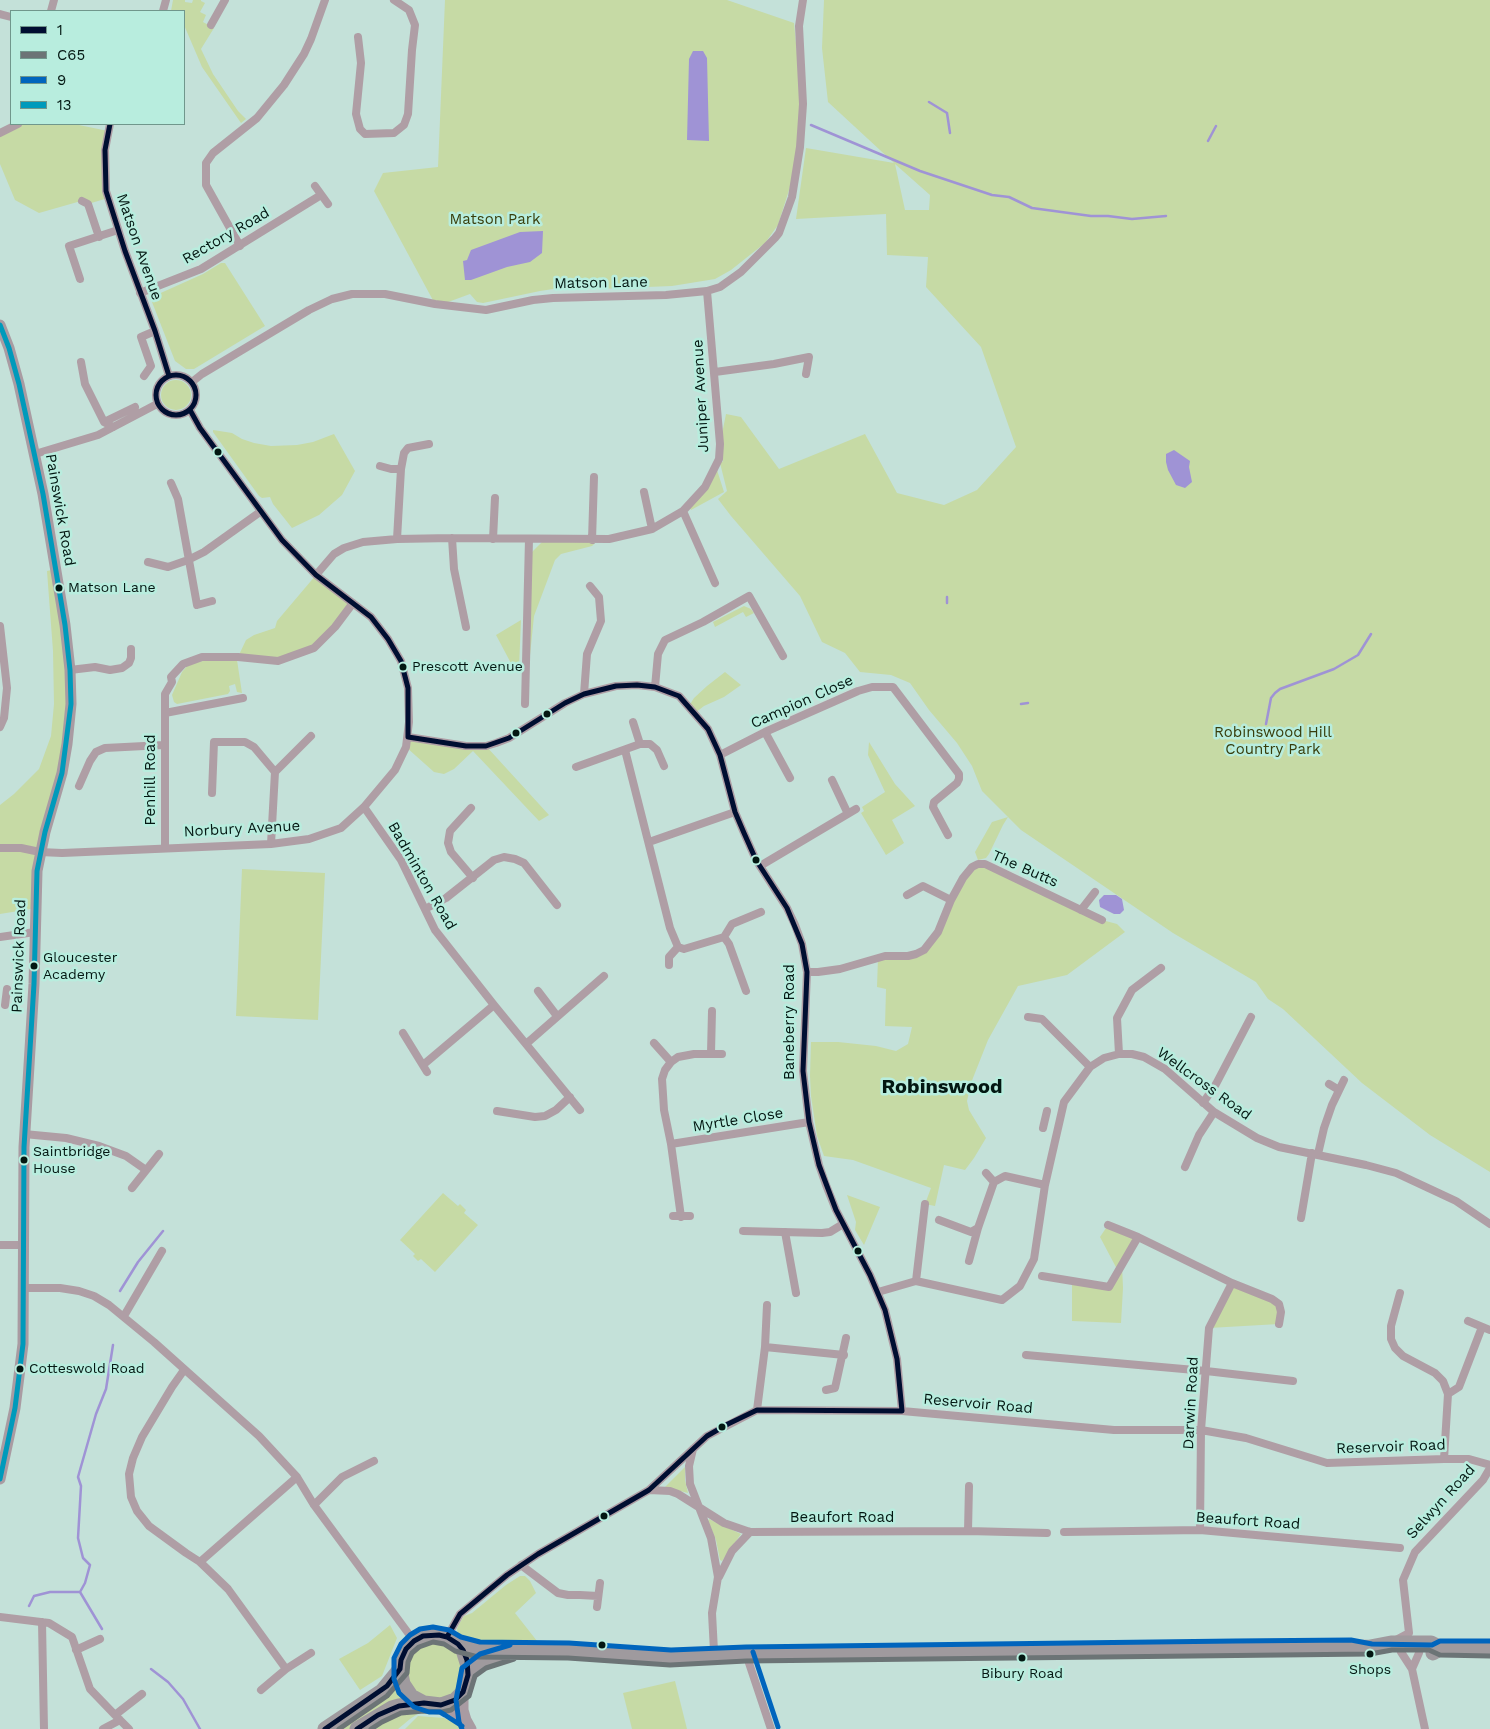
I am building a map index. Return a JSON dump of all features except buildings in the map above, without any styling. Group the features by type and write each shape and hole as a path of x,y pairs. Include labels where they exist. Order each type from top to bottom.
{"highway":[{"path":"424,1703 411,1696 406,1690 401,1678 400,1668 406,1649 414,1641 432,1634 479,1650 568,1650 671,1658 746,1654 1351,1647 1434,1653 1436,1646"},
{"path":"356,1729 392,1708 424,1703 441,1705 454,1700 464,1692 468,1660 463,1650 452,1641"},
{"path":"1392,1649 1436,1646 1490,1649"},
{"path":"468,1672 483,1661 521,1650"},
{"path":"660,1656 670,1653 714,1651 746,1654"},
{"path":"325,1729 382,1691 400,1668"}],"main road":[{"name":"Painswick Road","path":"0,325 9,348 19,384 35,454 56,569 70,670 71,704 62,773 40,852 37,871 31,1037 24,1134 23,1344 20,1380 0,1479"},
{"path":"464,1692 463,1710 469,1725"},
{"path":"441,1705 449,1708 469,1725"}],"street":[{"path":"211,26 225,0"},
{"path":"240,246 206,185 206,163 212,153 257,118 284,85 312,39 326,0"},
{"path":"358,37 361,63 356,114 360,129 365,134 394,133 404,125 408,114 415,26 410,10 394,0"},
{"name":"Matson Lane","path":"192,382 202,374 309,310 332,299 352,294 385,294 435,304 486,310 533,300 666,296 707,291 720,287 741,272 769,245 779,232 792,197 800,147 803,104 799,26 803,0"},
{"path":"0,133 16,125"},
{"name":"Matson Avenue","path":"110,125 104,150 106,191 169,376"},
{"path":"315,186 328,204"},
{"name":"Rectory Road","path":"140,293 201,269 321,195"},
{"path":"82,201 88,204 99,237"},
{"path":"80,279 69,246 118,230"},
{"name":"Juniper Avenue","path":"316,575 328,560 344,548 363,542 398,538 609,539 652,529 683,511 705,487 719,459 720,444 715,372 707,291"},
{"path":"144,376 151,366 140,334 155,331"},
{"path":"715,372 809,357 806,374"},
{"path":"81,362 85,384 104,422 113,427"},
{"path":"180,375 192,382 196,390 196,399 190,410 185,414 169,415 162,411 157,404 156,390 159,383 169,376 180,375"},
{"path":"35,454 98,435 157,404"},
{"path":"104,422 135,406"},
{"name":"Norbury Avenue","path":"0,848 22,848 40,852 271,844 309,839 341,828 364,806 395,770 406,747 408,737 408,688 401,661 380,626 316,575 282,540 200,428 190,410"},
{"path":"398,538 401,469 404,453 408,448 429,444"},
{"path":"380,466 401,469"},
{"path":"592,540 594,476"},
{"path":"171,484 178,499 197,605 212,601"},
{"path":"644,492 652,529"},
{"path":"493,539 494,498"},
{"path":"683,511 715,583"},
{"path":"148,562 168,567 188,560 204,552 260,512"},
{"path":"452,538 454,569 466,627"},
{"path":"525,704 529,539"},
{"path":"584,694 587,654 601,621 599,598 590,586"},
{"path":"655,687 658,654 665,640 703,622 749,596 783,656"},
{"name":"Penhill Road","path":"165,848 164,745 166,694 172,682 171,677 183,664 202,657 238,657 278,661 314,648 335,627 353,603"},
{"path":"0,626 7,688 4,718 0,727"},
{"path":"70,670 95,667 110,670 122,668 129,663 131,649"},
{"name":"Baneberry Road","path":"408,737 466,746 486,746 509,738 565,703 584,694 616,686 636,685 655,687 679,696 708,729 720,754 735,812 760,866 777,891 795,925 802,944 807,972 802,1059 808,1122 824,1178 843,1224 878,1292 885,1310 897,1359 902,1411"},
{"name":"Campion Close","path":"720,754 764,732 858,691 872,687 893,687 959,774 957,783 934,802 934,807 948,835"},
{"name":"Penhill Road","path":"166,713 243,698"},
{"path":"633,722 640,744"},
{"path":"764,732 790,778"},
{"path":"271,844 275,772 311,736"},
{"path":"212,793 214,742 245,742 254,747 275,772"},
{"path":"576,767 640,744 650,744 658,750 664,766"},
{"path":"79,786 90,760 96,752 105,748 164,745"},
{"path":"625,750 670,928 678,947 684,949 724,937 732,924 761,912"},
{"path":"832,780 848,814"},
{"name":"Badminton Road","path":"364,806 401,860 436,930 494,1005 580,1110"},
{"path":"471,808 450,831 448,843 451,852 473,878"},
{"path":"760,866 856,809"},
{"path":"649,842 735,812"},
{"path":"425,909 446,898 494,860 504,857 524,863 557,905"},
{"name":"The Butts","path":"807,972 840,969 885,956 908,956 924,950 938,932 951,900 963,878 972,866 978,864 985,864 1102,920"},
{"path":"907,895 923,886 951,900"},
{"path":"1081,910 1095,892"},
{"path":"0,937 35,932"},
{"path":"724,937 729,944 746,991"},
{"path":"669,965 669,957 678,947"},
{"path":"878,1292 916,1281 1002,1300 1020,1286 1034,1259 1046,1185 1064,1102 1090,1067 1104,1058 1119,1054 1117,1018 1132,990 1161,968"},
{"path":"526,1044 604,976"},
{"path":"538,991 557,1016"},
{"path":"403,1034 425,1068 494,1005"},
{"path":"711,1053 712,1011"},
{"path":"1028,1017 1042,1019 1090,1067"},
{"path":"1203,1103 1216,1084 1251,1017"},
{"path":"654,1043 671,1062"},
{"path":"690,1216 677,1217 671,1144 664,1110 662,1079 665,1070 671,1062 678,1058 694,1054 722,1054"},
{"name":"Wellcross Road","path":"1119,1054 1132,1054 1165,1069 1214,1112 1257,1138 1280,1147 1315,1153 1396,1173 1456,1201 1490,1224"},
{"path":"1301,1218 1315,1153 1344,1080"},
{"path":"1329,1084 1339,1090"},
{"path":"497,1111 535,1117 545,1116 556,1110 570,1097"},
{"path":"1185,1167 1199,1135 1214,1112"},
{"path":"1043,1128 1046,1115 1060,1122"},
{"name":"Myrtle Close","path":"671,1144 808,1122"},
{"path":"24,1134 66,1138 99,1146 126,1156 146,1170"},
{"path":"132,1188 159,1154"},
{"path":"986,1173 994,1182"},
{"path":"969,1261 994,1182 1005,1176 1046,1185"},
{"path":"916,1281 925,1204"},
{"path":"939,1220 971,1232 978,1228"},
{"path":"743,1231 822,1233 830,1232 843,1224"},
{"path":"1108,1225 1272,1299 1279,1304 1281,1312 1279,1324"},
{"path":"785,1232 796,1292"},
{"path":"1042,1276 1108,1287 1138,1237"},
{"path":"0,1246 23,1245"},
{"path":"124,1316 162,1251"},
{"name":"Darwin Road","path":"1200,1530 1201,1430 1208,1328 1232,1282"},
{"path":"24,1288 60,1288 79,1291 100,1300 124,1316 259,1436 297,1477 314,1505 414,1641"},
{"path":"1400,1294 1391,1326 1391,1339 1395,1348 1403,1356 1435,1373 1443,1381 1448,1394 1444,1458"},
{"path":"757,1410 765,1347 767,1305"},
{"path":"1448,1394 1459,1387 1486,1328 1468,1322"},
{"path":"826,1390 835,1388 844,1355 846,1338"},
{"path":"765,1347 844,1355"},
{"path":"1026,1355 1206,1371 1293,1381"},
{"path":"184,1370 142,1437 129,1474 131,1497 137,1511 150,1526 200,1562 228,1589 286,1669"},
{"name":"Reservoir Road","path":"452,1641 460,1614 522,1565 649,1490 712,1432 757,1410 902,1411 1114,1430 1201,1430 1246,1438 1327,1462 1444,1458 1468,1460 1490,1466"},
{"path":"694,1447 690,1459 689,1474 692,1490 711,1538 718,1577 712,1613 714,1651"},
{"path":"314,1505 342,1477 374,1461"},
{"name":"Selwyn Road","path":"1392,1649 1408,1633 1403,1580 1415,1552 1483,1480 1490,1466"},
{"path":"200,1562 297,1477"},
{"path":"968,1531 969,1486"},
{"name":"Beaufort Road","path":"649,1490 678,1494 724,1523 750,1532 968,1531 1047,1533"},
{"name":"Beaufort Road","path":"1064,1532 1200,1530 1400,1548"},
{"path":"718,1577 732,1552 750,1532"},
{"path":"522,1565 558,1593 568,1596 580,1594 598,1596"},
{"path":"597,1607 600,1583"},
{"path":"0,1617 49,1623 72,1637 90,1689 129,1729"},
{"path":"42,1622 44,1729"},
{"path":"76,1650 100,1639"},
{"path":"1392,1649 1412,1669 1425,1729"},
{"path":"261,1690 286,1669 310,1653"},
{"path":"1412,1669 1420,1653"},
{"path":"746,1654 771,1729"},
{"path":"103,1729 142,1694"}],"green space":[{"path":"173,0 185,0 185,2 192,3 193,0 201,0 205,3 200,12 206,15 203,22 214,28 201,49 213,74 238,111 246,119 241,123 202,67 185,27 185,10 171,10"},
{"name":"Matson Park","path":"445,0 727,0 794,23 802,104 795,171 778,225 765,243 731,270 715,279 672,286 596,289 589,285 582,288 560,288 483,303 477,302 470,294 440,305 435,304 374,191 383,173 438,167"},
{"name":"Robinswood Hill Country Park","path":"824,0 1490,0 1490,1172 1430,1135 1362,1083 1283,1009 1268,999 1256,982 1173,933 1021,830 982,791 972,766 957,743 929,710 910,683 891,675 860,672 845,653 822,642 800,596 718,499 727,491 719,459 723,462 720,444 726,414 741,417 779,469 865,434 897,493 944,505 977,490 1016,447 981,347 926,287 928,257 887,255 886,214 796,219 806,148 894,163 828,102 822,48","holes":["895,164 930,195 929,210 905,210"]},
{"path":"16,125 79,125 108,131 108,198 88,204 81,201 39,213 15,200 0,164 0,133"},
{"path":"221,263 225,263 265,326 194,369 186,369 175,361 152,302 154,296 203,274"},
{"path":"176,380 182,381 190,389 190,401 182,409 176,410 170,409 162,401 161,395 162,389 170,381"},
{"path":"213,430 232,433 254,443 271,446 313,442 334,434 355,471 342,495 319,515 292,528 273,504 270,497 262,498 259,496"},
{"path":"717,470 724,492 691,510 690,508"},
{"path":"592,541 595,543 592,546 561,554 555,560 534,616 529,665 532,552 542,542"},
{"path":"56,569 71,704 45,831 37,908 0,914 0,805 39,769 51,736 54,704 53,651 47,571"},
{"path":"316,575 353,603 314,648 278,661 238,657 246,640 254,635 275,628 277,621"},
{"path":"744,606 751,609 754,613 746,617 743,612 715,627 713,622"},
{"path":"521,620 519,668 513,667 496,635"},
{"path":"209,660 237,660 242,693 237,692 235,684 229,686 230,691 228,694 177,704 174,702 172,695 182,672 188,665"},
{"path":"725,672 741,685 695,713 689,706 694,698"},
{"path":"408,737 473,746 474,750 486,746 549,815 539,821 473,751 454,769 444,774 434,772 406,747"},
{"path":"869,742 895,784 915,806 892,820 904,843 886,855 861,813 864,811 862,807 885,792 868,755"},
{"path":"1008,817 989,854 986,858 978,860 975,852 992,822"},
{"path":"978,864 1102,920 1117,924 1125,932 1067,975 1018,986 988,1040 971,1083 967,1101 969,1110 986,1138 965,1170 944,1165 935,1206 925,1204 931,1188 853,1160 824,1156 817,1136 811,1096 811,1042 838,1042 876,1046 896,1051 908,1044 912,1027 885,1026 886,989 877,987 878,958 924,950 963,878"},
{"path":"242,869 325,873 318,1020 236,1016"},
{"path":"443,1193 458,1206 460,1204 466,1210 464,1213 478,1225 435,1272 421,1259 418,1261 413,1256 415,1254 400,1240"},
{"path":"847,1195 880,1207 864,1245 855,1230 856,1222"},
{"path":"1108,1225 1138,1237 1122,1265 1121,1323 1072,1321 1072,1281 1108,1287 1118,1271 1100,1237"},
{"path":"1232,1283 1279,1304 1279,1324 1209,1328"},
{"path":"685,1467 688,1493 665,1487"},
{"path":"709,1519 741,1534 722,1561 720,1560"},
{"path":"520,1576 525,1576 530,1581 536,1593 515,1613 537,1641 495,1647 472,1646 458,1635 457,1629 464,1616 472,1613"},
{"path":"390,1625 397,1638 382,1676 360,1690 339,1659 368,1643"},
{"path":"435,1640 454,1648 464,1664 457,1692 431,1705 398,1729 325,1729 356,1708 408,1655 424,1642"},
{"path":"675,1681 687,1729 632,1729 623,1693"},
{"path":"418,1716 444,1718 462,1729 405,1729"}],"shaded area":[{"path":"693,51 703,51 707,58 709,141 687,140 689,59"},
{"path":"543,231 542,253 530,262 507,267 471,280 465,280 463,261 467,260 471,250 520,232"},
{"path":"1174,450 1190,461 1189,467 1192,482 1185,488 1176,485 1168,470 1166,454"},
{"path":"1104,895 1116,895 1122,899 1124,910 1120,914 1114,914 1100,907 1099,900"}],"waterway":[{"path":"929,102 947,113 950,133"},
{"path":"811,125 920,171 992,195 1009,197 1032,208 1091,216 1132,219 1166,216"},
{"path":"1208,141 1216,126"},
{"path":"947,597 947,603"},
{"path":"1266,724 1271,698 1275,693 1280,689 1334,669 1358,655 1371,634"},
{"path":"1021,704 1028,703"},
{"path":"120,1291 138,1262 163,1231"},
{"path":"80,1592 85,1583 90,1565 83,1558 78,1538 81,1486 78,1477 96,1414 106,1389 113,1345"},
{"path":"29,1606 34,1596 50,1592 80,1592"},
{"path":"80,1592 102,1629"},
{"path":"151,1669 168,1682 183,1699 200,1729"}],"transit line":[{"name":"1","path":"110,125 105,150 106,191 169,376"},
{"name":"13","path":"0,325 9,348 19,384 43,494 65,625 70,670 71,704 62,773 45,832 37,871 34,984 24,1147 23,1344 15,1408 0,1479"},
{"name":"1","path":"180,375 187,378 193,384 196,395 195,403 187,412 180,415 172,415 165,412 157,403 156,391 159,384 168,376 180,375"},
{"name":"1","path":"190,410 200,428 282,540 316,575 371,617 388,639 401,661 408,688 408,737"},
{"name":"1","path":"408,737 466,746 486,746 509,738 565,703 584,694 616,686 637,685 655,687 679,696 708,729 720,755 735,812 744,833 756,860 787,908 802,944 807,972 803,1071 809,1122 819,1165 836,1210 870,1275 885,1310 897,1359 902,1411"},
{"name":"1","path":"447,1637 460,1614 507,1575 538,1554 649,1490 707,1436 728,1424 757,1410 902,1411"},
{"name":"9","path":"462,1726 440,1712 429,1712 414,1707 399,1693 394,1679 394,1658 401,1644 420,1629 433,1627 449,1630 461,1637 480,1642 569,1643 671,1650 746,1647 1351,1640 1372,1644 1432,1645 1440,1641 1490,1641"},
{"name":"1","path":"325,1729 387,1686 400,1669 401,1660 406,1649 414,1641 423,1636 439,1635 447,1637 458,1644 463,1650 467,1660 468,1675 463,1692 455,1700 441,1705 424,1703 399,1706 378,1715 357,1729"},
{"name":"C65","path":"339,1729 387,1696 407,1673 408,1662 412,1653 419,1647 433,1642 444,1644 455,1651 478,1657 568,1658 670,1665 746,1661 1370,1654 1392,1650 1429,1650 1440,1655 1490,1656"},
{"name":"9","path":"462,1729 459,1722 456,1700 462,1668 480,1654 510,1645"},
{"name":"9","path":"753,1652 778,1727"},
{"name":"C65","path":"371,1729 401,1713 451,1710 469,1696 475,1676 486,1668 514,1659"}],"place":[{"name":"Matson Lane","path":"59,588"},
{"name":"Prescott Avenue","path":"403,667"},
{"name":"Gloucester Academy","path":"34,966"},
{"name":"Saintbridge House","path":"24,1160"},
{"name":"Cotteswold Road","path":"20,1369"},
{"name":"Shops","path":"1370,1654"},
{"name":"Bibury Road","path":"1022,1658"}],"district":[{"name":"Robinswood","path":"942,1087"}]}
